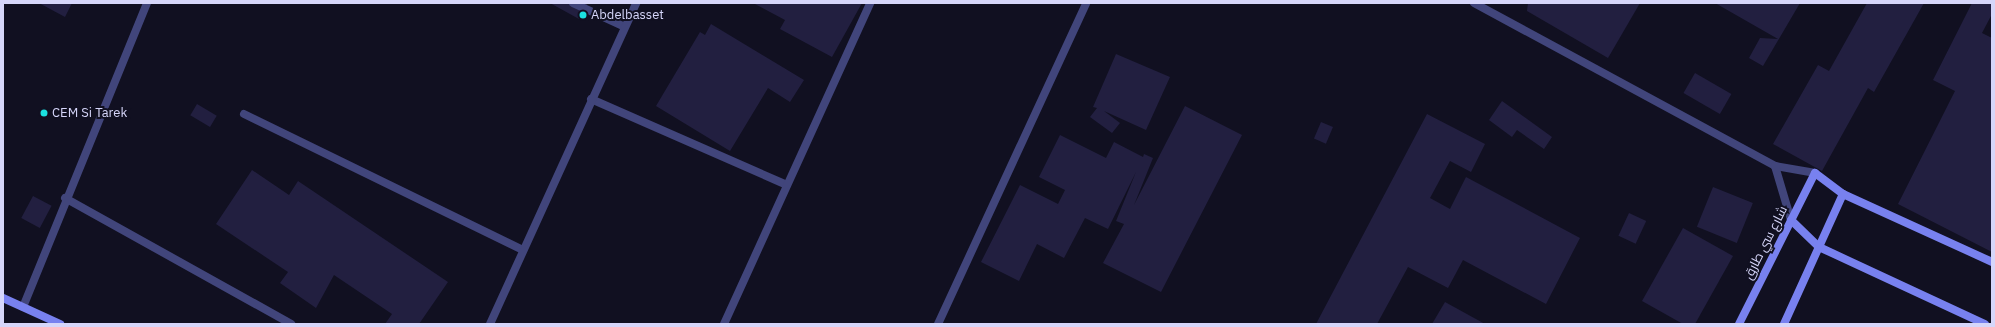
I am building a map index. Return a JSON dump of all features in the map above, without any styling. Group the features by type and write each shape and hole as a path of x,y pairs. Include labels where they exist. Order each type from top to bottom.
{"street":[{"path":"23,307 65,198 147,3"},
{"path":"573,3 625,27"},
{"path":"490,324 591,99 636,3"},
{"path":"724,324 870,3"},
{"path":"938,324 1086,3"},
{"path":"1474,3 1490,7 1775,166 1815,173 1843,194 1992,262"},
{"path":"591,99 787,185"},
{"path":"244,114 523,250"},
{"path":"1775,166 1791,220 1820,247 1985,324"},
{"name":"شارع سي طارق","path":"1739,324 1815,173"},
{"path":"1784,324 1843,194"},
{"path":"65,198 291,324"},
{"path":"3,298 60,324"}],"building":[{"path":"39,3 72,3 65,17"},
{"path":"550,3 588,3 579,19"},
{"path":"753,3 862,3 832,57 780,29 785,20"},
{"path":"1528,3 1640,3 1608,58 1527,11"},
{"path":"1715,3 1800,3 1763,66 1749,58 1760,38 1778,39"},
{"path":"1867,3 1924,3 1874,92 1868,88 1822,171 1773,144 1818,65 1829,71"},
{"path":"1972,3 1992,3 1992,14 1982,33 1992,38 1992,252 1898,204 1955,91 1933,80"},
{"path":"711,24 804,80 790,102 768,88 730,151 656,106 700,32 705,35"},
{"path":"1116,54 1170,77 1146,130 1104,111 1120,123 1112,133 1090,117 1097,108 1093,107"},
{"path":"1695,73 1731,94 1720,114 1684,93"},
{"path":"1502,101 1552,137 1544,149 1517,130 1512,137 1489,120"},
{"path":"197,104 217,116 210,127 190,115"},
{"path":"1185,106 1242,135 1161,292 1103,263 1124,224 1116,221 1136,172 1108,229 1085,218 1064,258 1037,244 1019,281 981,262 1020,185 1058,204 1065,190 1039,177 1060,135 1106,158 1114,142 1143,157 1144,154 1153,158 1134,205"},
{"path":"1427,114 1485,144 1471,172 1450,161 1430,198 1450,209 1466,177 1580,238 1546,304 1463,260 1448,288 1408,267 1377,324 1316,324"},
{"path":"1321,122 1333,127 1326,144 1314,139"},
{"path":"252,170 289,195 298,181 448,282 419,324 385,324 392,314 334,275 316,308 280,283 288,272 216,224"},
{"path":"1713,187 1753,203 1737,243 1697,227"},
{"path":"33,196 52,206 40,228 21,218"},
{"path":"1629,213 1646,221 1636,244 1618,236"},
{"path":"1683,228 1733,256 1695,324 1683,324 1642,301"},
{"path":"1445,302 1485,324 1432,324"}],"place":[{"name":"Abdelbasset","path":"583,15"},
{"name":"CEM Si Tarek","path":"44,113"}]}
